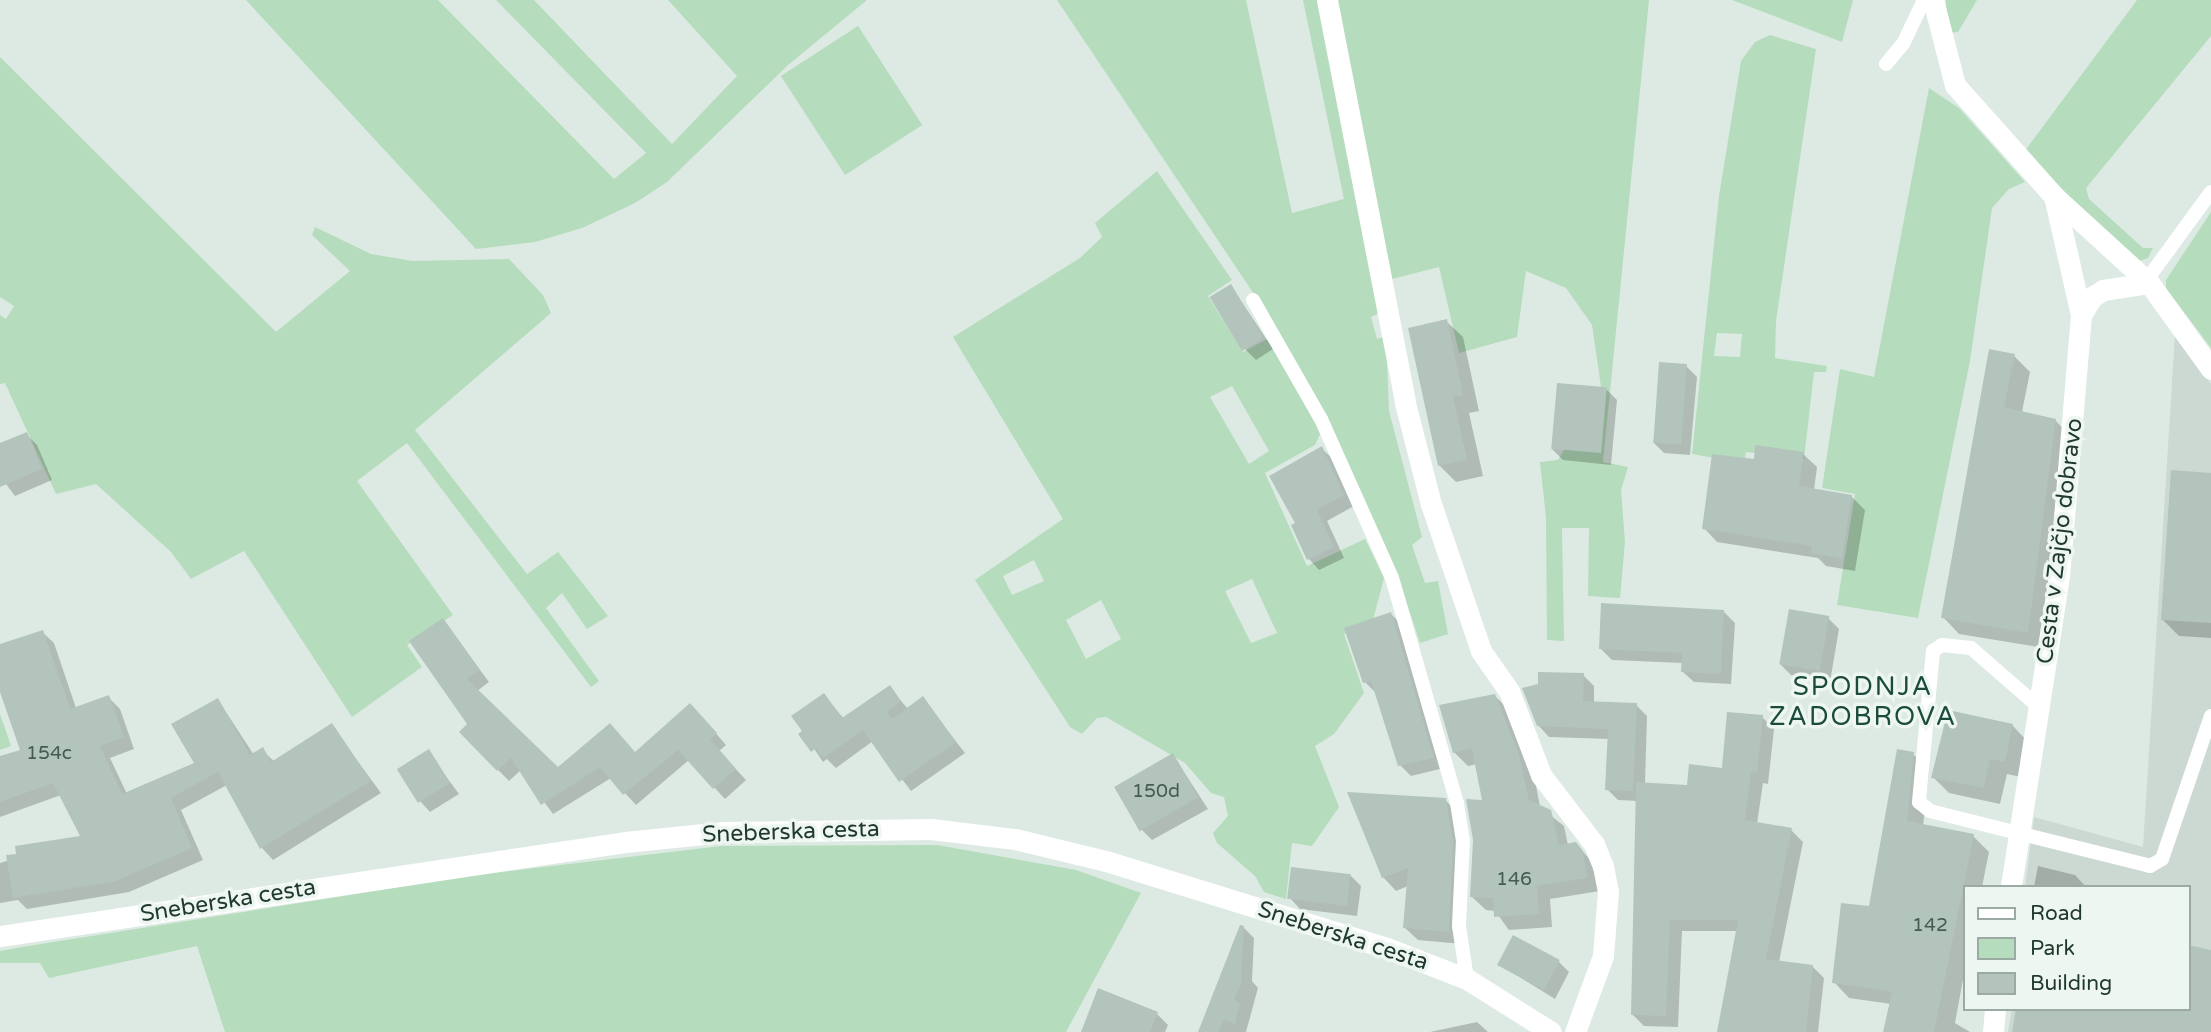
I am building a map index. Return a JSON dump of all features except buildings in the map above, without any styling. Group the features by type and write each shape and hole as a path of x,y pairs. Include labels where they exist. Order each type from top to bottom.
{"street":[{"path":"1326,0 1405,403 1431,504 1481,651 1509,691 1541,775 1594,844 1603,866 1608,891 1603,956 1575,1032"},
{"name":"Cesta v Zajčjo dobravo","path":"1933,0 1955,85 2054,196 2148,282 2211,369"},
{"name":"Cesta v Zajčjo dobravo","path":"2011,885 2039,707 2073,453 2081,315 2054,196"},
{"path":"2081,315 2092,297 2103,290 2148,282"},
{"name":"Sneberska cesta","path":"0,936 625,842 723,832 932,829 1015,839 1106,861 1387,948 1467,979 1551,1032"},
{"path":"1993,1032 1995,1011"}],"lane":[{"path":"1886,64 1903,44 1924,0"},
{"path":"2148,282 2211,192"},
{"path":"1253,300 1321,419 1392,578 1457,803 1463,839 1459,926 1467,979"},
{"path":"2039,707 1971,648 1942,645 1933,651 1919,802 1930,811 2128,863 2150,866 2162,859 2211,716"}],"shaded area":[{"path":"2175,334 2211,384 2211,1032 2008,1032 2012,1011 2190,1011 2190,885 2025,885 2034,817 2143,847"}],"green space":[{"path":"246,0 438,0 614,179 646,153 496,0 534,0 672,144 737,76 668,0 867,0 788,65 667,182 635,203 582,228 535,242 476,249"},
{"path":"1057,0 1246,0 1292,213 1344,199 1303,0 1319,0 1381,312 1371,317 1377,339 1386,336 1389,411 1422,537 1412,545 1425,583 1438,581 1448,634 1420,643 1397,573 1276,327"},
{"path":"1333,0 1649,0 1603,462 1628,467 1621,490 1625,542 1620,598 1588,596 1589,528 1562,528 1564,641 1547,640 1546,518 1540,462 1558,460 1601,387 1592,325 1566,288 1526,271 1517,337 1459,353 1439,267 1388,280"},
{"path":"1732,0 1853,0 1842,42"},
{"path":"1946,0 1977,0 1958,32 1947,33"},
{"path":"2137,0 2211,0 2211,36 2086,188 2089,199 2143,248 2153,248 2148,258 2136,262 2024,152"},
{"path":"858,26 922,125 845,175 781,76"},
{"path":"1770,35 1816,49 1776,321 1775,358 1827,366 1826,372 1814,372 1804,459 1746,452 1744,463 1692,454 1719,196 1741,61 1755,42","holes":["1717,333 1742,334 1740,357 1714,356"]},
{"path":"0,57 276,332 350,271 312,235 315,227 371,254 413,261 509,259 543,295 551,313 415,430 527,574 558,552 608,616 587,629 562,593 546,608 599,681 591,687 407,443 357,481 453,615 407,645 422,667 352,717 244,551 191,579 171,552 96,484 56,494 5,383 0,384 0,315 6,319 14,306 0,297"},
{"path":"1929,88 1959,108 2025,182 2009,189 1992,208 1970,361 1918,618 1837,605 1855,494 1822,488 1840,369 1874,377"},
{"path":"1157,171 1232,280 1208,296 1243,352 1267,339 1321,432 1315,445 1265,473 1307,566 1365,539 1384,578 1373,620 1344,634 1364,693 1334,734 1315,746 1339,807 1312,846 1292,843 1286,899 1264,892 1255,876 1217,843 1213,833 1228,816 1224,797 1211,793 1185,763 1106,717 1097,718 1082,734 1070,727 975,580 1063,519 953,337 1080,258 1102,237 1095,223","holes":["1232,386 1269,451 1249,464 1210,397","1034,560 1044,581 1012,595 1003,576","1252,579 1277,633 1251,643 1225,591","1101,600 1121,639 1086,659 1066,620"]},
{"path":"2211,212 2211,348 2166,288 2166,280"},
{"path":"0,714 11,746 0,750"},
{"path":"937,845 1076,870 1141,893 1066,1032 225,1032 197,946 49,978 40,963 0,963 0,951 476,875 721,846"}],"district":[{"name":"SPODNJA ZADOBROVA","path":"1863,702"}]}
